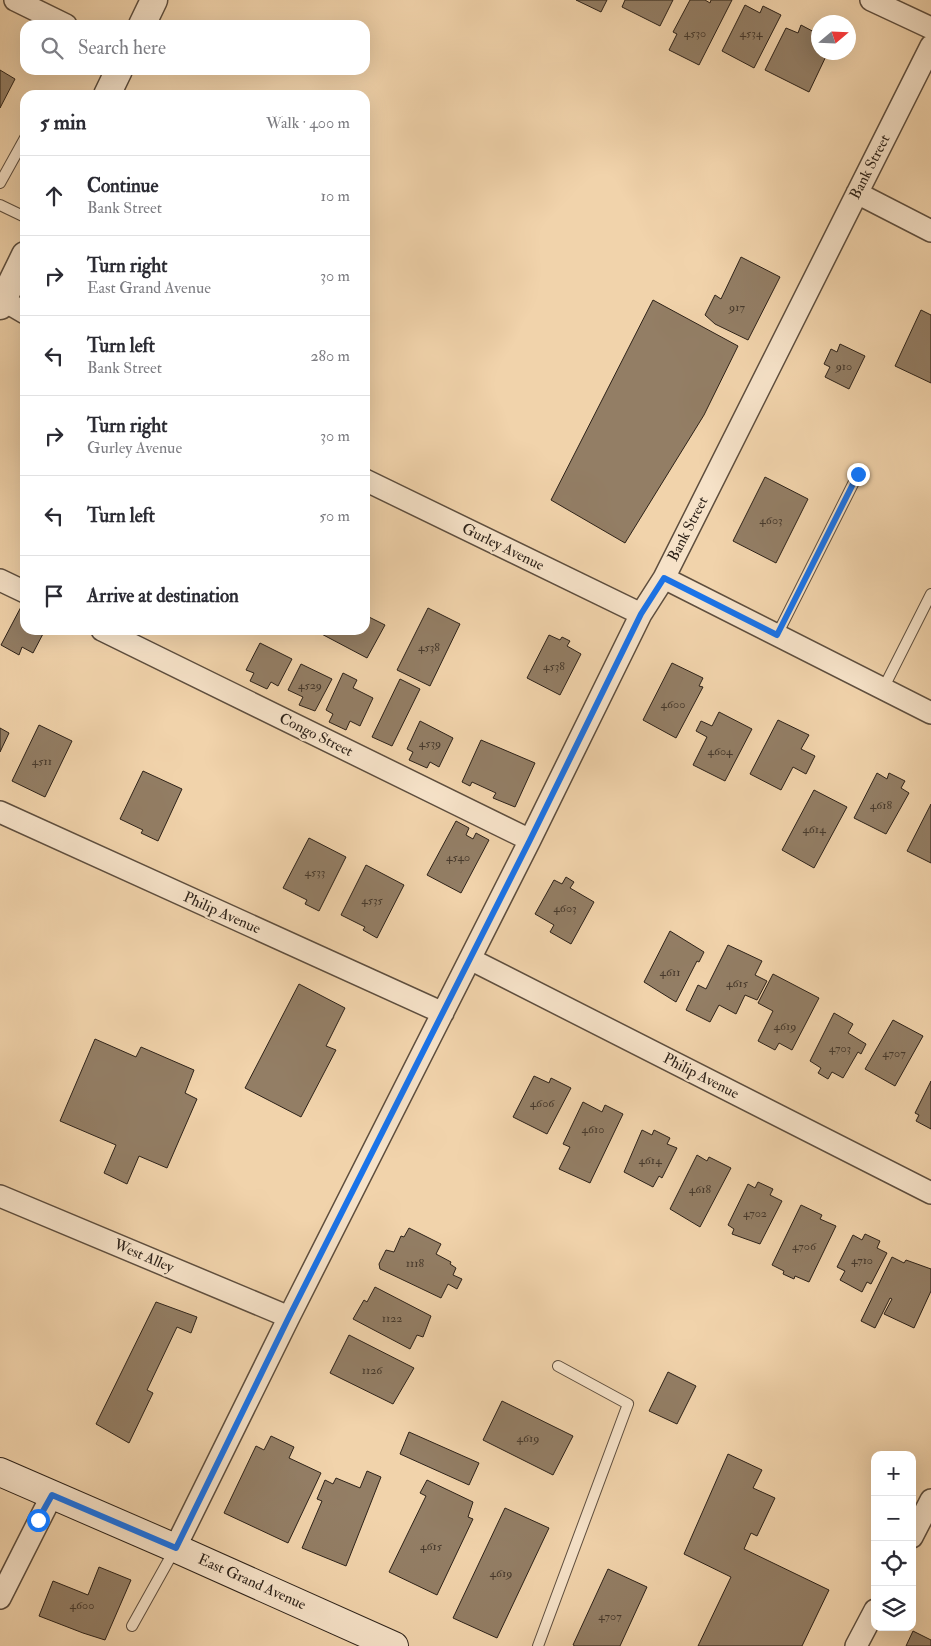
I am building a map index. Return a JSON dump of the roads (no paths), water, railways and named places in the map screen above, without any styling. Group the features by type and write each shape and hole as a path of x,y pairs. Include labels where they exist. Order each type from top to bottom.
{"main road":[{"name":"East Grand Avenue","path":"0,1472 176,1548 394,1646"}],"street":[{"path":"15,0 56,20"},
{"path":"144,20 154,0"},
{"path":"871,0 931,28"},
{"name":"Bank Street","path":"176,1548 289,1317 444,1013 641,614 664,578 931,46"},
{"path":"109,90 117,75"},
{"path":"857,193 931,230"},
{"path":"9,306 20,271"},
{"name":"Gurley Avenue","path":"370,482 641,614"},
{"path":"664,578 931,713"},
{"path":"0,580 20,590"},
{"name":"Congo Street","path":"112,635 530,840"},
{"name":"Philip Avenue","path":"0,812 444,1013"},
{"name":"Philip Avenue","path":"470,958 931,1193"},
{"name":"West Alley","path":"0,1196 289,1317"},
{"path":"0,1598 52,1495"},
{"path":"916,1528 931,1500"},
{"path":"856,1646 871,1618"}],"lane":[{"path":"0,183 20,147"},
{"path":"0,205 20,215"},
{"path":"777,635 858,474"},
{"path":"883,689 931,594"},
{"path":"538,1646 628,1404 558,1366"},
{"path":"132,1626 160,1573 176,1548"}]}
